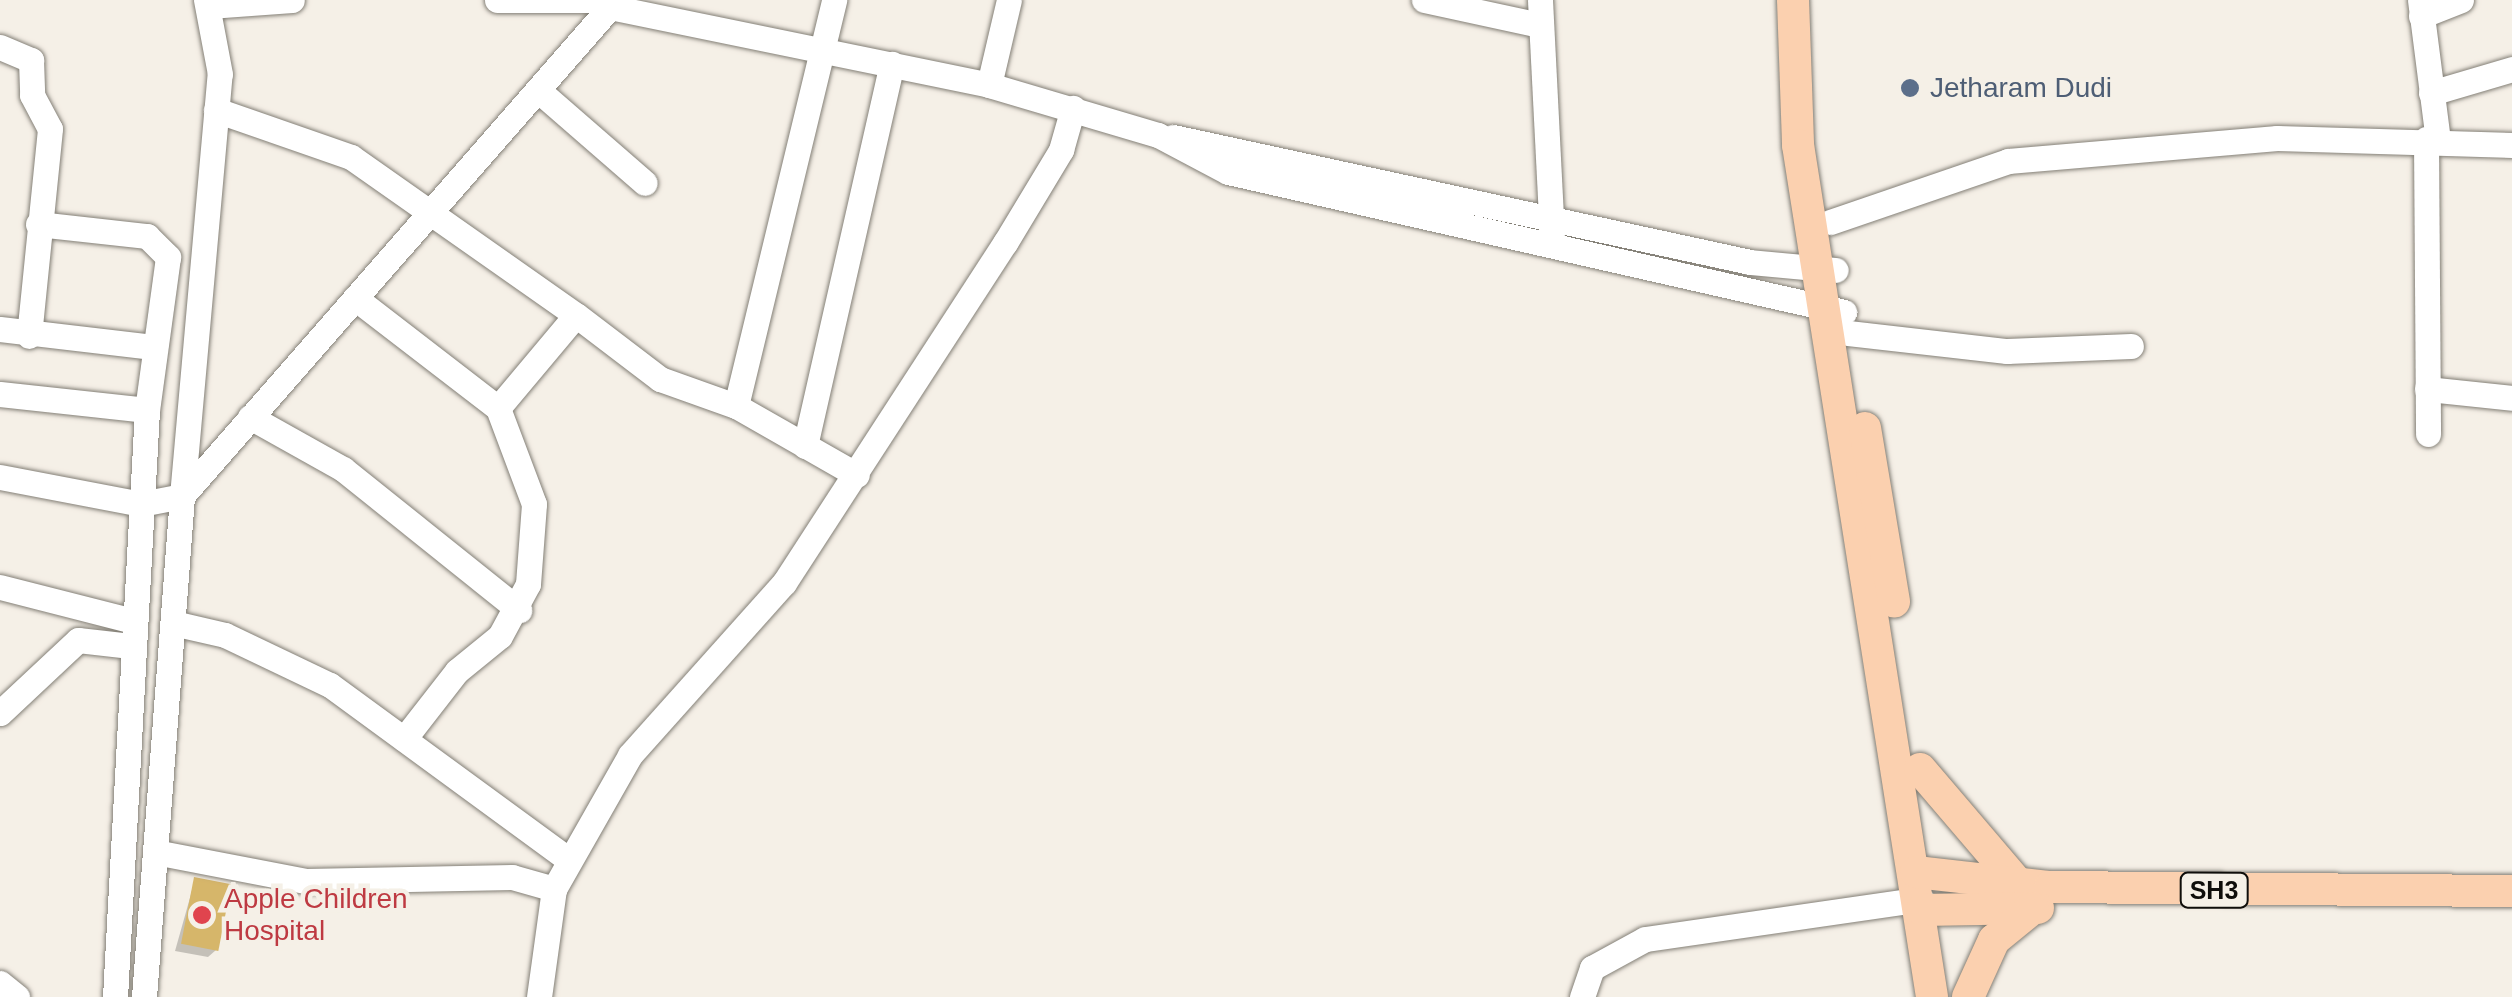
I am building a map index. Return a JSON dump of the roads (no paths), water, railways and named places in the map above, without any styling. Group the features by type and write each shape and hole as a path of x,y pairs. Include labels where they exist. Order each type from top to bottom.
{"main road":[{"path":"1793,0 1798,144 1838,317 1920,769 1932,997"},
{"path":"1812,0 1830,222 1826,269"},
{"path":"1838,317 1927,893 1950,997"},
{"path":"1920,769 2027,897 1994,940 1968,997"},
{"name":"SH3","path":"2027,897 2512,890"},
{"name":"SH3","path":"1927,893 2512,912"}],"street":[{"path":"144,997 216,110 208,3 292,0"},
{"path":"498,0 613,4 988,86 1158,135 1551,233 1838,317 2007,351 2132,346"},
{"path":"736,406 834,0"},
{"path":"988,86 1008,0"},
{"path":"1424,0 1540,12 1551,233"},
{"path":"2428,434 2432,140 2421,8 2461,0"},
{"path":"0,477 141,504 182,496 613,4"},
{"path":"0,46 25,50 32,94 48,116 29,336"},
{"path":"805,446 892,64"},
{"path":"2431,93 2512,69"},
{"path":"539,91 646,183"},
{"path":"539,997 554,888 630,754 784,583 857,475 1061,150 1073,108"},
{"path":"216,110 308,135 428,212 660,380 736,406 857,475"},
{"path":"1830,222 2008,161 2276,138 2512,145"},
{"path":"38,224 162,242 132,633 116,997"},
{"path":"1551,233 1826,269"},
{"path":"355,298 498,408 534,504 520,610 404,740"},
{"path":"498,408 576,316"},
{"path":"0,330 153,346"},
{"path":"2428,389 2512,398"},
{"path":"0,394 147,410"},
{"path":"250,416 343,469 520,610"},
{"path":"0,587 132,633"},
{"path":"174,622 330,685 569,860"},
{"path":"0,713 78,640 132,633"},
{"path":"156,852 306,882 512,877 554,888"},
{"path":"1582,997 1592,968 1645,939 1927,893"},
{"path":"0,984 17,997"}],"place":[{"name":"Jetharam Dudi","path":"1910,88"},
{"name":"Apple Children Hospital","path":"202,915"}]}
